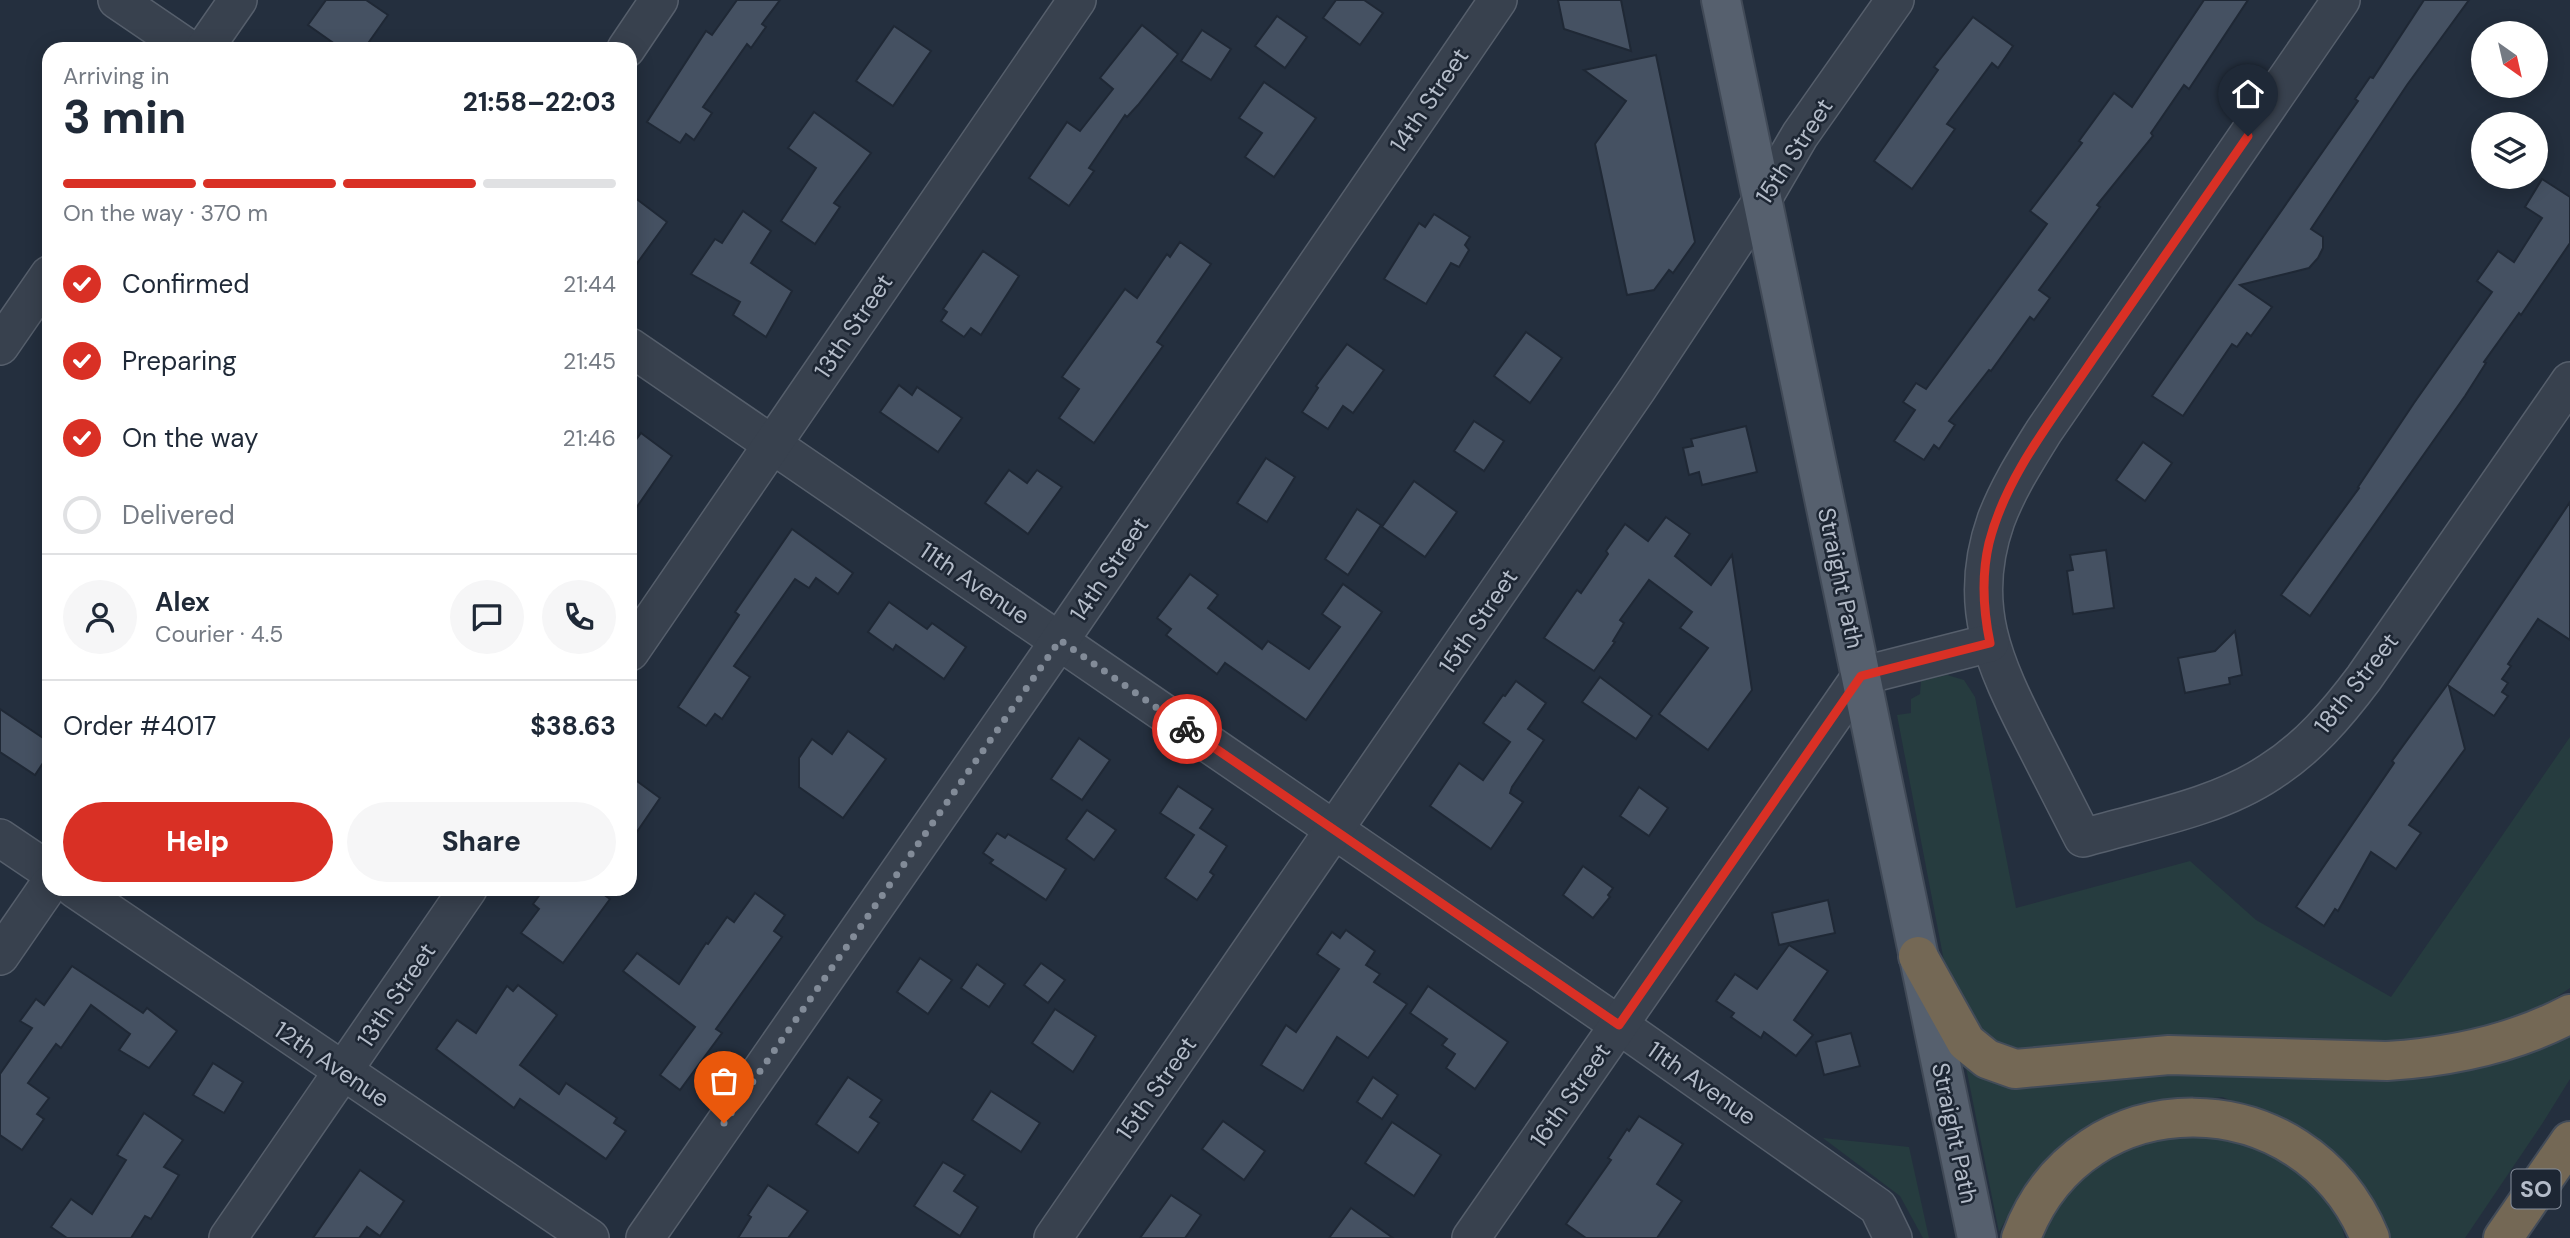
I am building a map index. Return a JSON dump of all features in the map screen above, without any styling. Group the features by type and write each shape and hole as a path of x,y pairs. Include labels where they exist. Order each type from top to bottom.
{"highway":[{"path":"1918,956 1966,1042 1987,1059 2015,1069 2169,1055 2387,1061 2423,1059 2483,1048 2538,1030 2570,1014"},
{"path":"2021,1238 2035,1208 2047,1191 2059,1176 2092,1149 2119,1134 2147,1124 2197,1118 2246,1124 2265,1130 2299,1148 2314,1159 2341,1188 2371,1238"},
{"name":"SO","path":"2503,1238 2570,1141"}],"main road":[{"name":"Straight Path","path":"1721,0 1977,1238"}],"street":[{"path":"117,0 179,42"},
{"path":"209,42 238,0"},
{"path":"630,42 659,0"},
{"name":"13th Street","path":"637,642 1077,0"},
{"name":"15th Street","path":"1053,1238 1683,321 1761,202 1800,135 1895,0"},
{"path":"1861,676 1990,643 1984,613 1985,569 1996,520 2008,492 2044,431 2342,0"},
{"name":"14th Street","path":"645,1238 1060,640 1485,4"},
{"path":"0,346 42,285"},
{"name":"11th Avenue","path":"637,352 1619,1025 1878,1207 1893,1238"},
{"name":"18th Street","path":"1990,643 1998,669 2083,838 2186,808 2250,784 2292,756 2333,718 2422,596 2570,381"},
{"name":"16th Street","path":"1471,1238 1861,676"},
{"path":"0,838 42,866"},
{"path":"0,956 42,894"},
{"name":"12th Avenue","path":"85,896 590,1238"},
{"name":"13th Street","path":"228,1238 463,896"}],"green space":[{"path":"1947,675 1964,680 1975,697 2016,908 2190,861 2256,920 2391,997 2570,737 2570,988 2546,1004 2463,1036 2318,1045 2177,1037 2092,1042 2019,1054 1991,1049 1952,1003 1897,715 1911,713 1911,699 1920,694 1921,681"},
{"path":"2570,1027 2570,1079 2465,1238 2381,1238 2358,1186 2302,1127 2222,1097 2133,1109 2072,1135 2023,1188 1999,1232 1964,1057 2025,1080"},
{"path":"2193,1129 2275,1150 2336,1207 2345,1238 2035,1238 2051,1200 2113,1145"},
{"path":"1823,1138 1909,1147 1929,1238 1923,1238 1900,1196"}],"building":[{"path":"326,0 366,0 388,15 369,42 332,42 308,25"},
{"path":"737,0 780,0 762,24 766,27 751,48 747,44 703,107 712,113 694,140 686,134 680,143 647,122 706,31 712,35"},
{"path":"1336,0 1364,0 1383,13 1360,45 1323,18"},
{"path":"1558,0 1621,0 1631,51 1564,29"},
{"path":"2204,0 2248,0 2189,89 2184,85 2151,133 2153,136 2097,205 2100,207 2039,290 2050,298 2034,320 2030,317 1991,371 1989,370 1949,421 1955,425 1939,449 1934,445 1924,460 1894,441 1915,410 1903,402 1916,383 1926,389 2047,224 2030,211 2082,143 2079,141 2114,93 2132,107"},
{"path":"2424,0 2469,0 2407,85 2311,229 2323,237 2323,248 2318,258 2309,268 2240,285 2272,307 2251,336 2247,333 2237,347 2232,344 2183,416 2152,396 2358,101 2355,99 2370,77 2373,78"},
{"path":"1277,16 1307,37 1285,68 1255,46"},
{"path":"1973,17 2013,46 1998,68 1992,63 1947,124 1955,129 1912,189 1874,161 1938,70 1934,67"},
{"path":"1142,25 1178,54 1138,105 1127,117 1125,115 1089,168 1094,171 1069,206 1029,178 1067,122 1080,131 1113,89 1100,78"},
{"path":"894,26 931,51 893,106 856,81"},
{"path":"1202,30 1231,49 1211,80 1181,61"},
{"path":"1656,55 1695,242 1673,273 1669,270 1654,290 1627,295 1595,144 1626,101 1584,70"},
{"path":"1264,82 1316,118 1274,177 1245,157 1262,133 1239,118"},
{"path":"814,112 871,153 834,203 840,207 815,244 781,221 816,168 788,148"},
{"path":"2548,183 2570,197 2570,243 2521,315 2519,313 2484,362 2486,363 2465,396 2310,616 2281,595 2359,488 2414,403 2492,292 2477,281 2498,251 2514,262 2542,218 2525,207 2536,189 2548,189"},
{"path":"637,199 667,222 637,263"},
{"path":"743,211 771,231 751,263 792,291 766,337 733,315 740,302 691,274 715,239 722,243"},
{"path":"1434,214 1470,237 1465,245 1469,250 1459,267 1451,263 1426,304 1384,279 1419,223 1425,227"},
{"path":"1180,242 1211,264 1157,342 1163,346 1094,443 1059,418 1079,389 1062,377 1125,289 1137,298 1167,254 1170,257"},
{"path":"983,251 1019,276 981,335 971,328 964,337 941,321 947,312 943,309"},
{"path":"1526,332 1562,358 1530,403 1494,376"},
{"path":"1347,344 1384,370 1353,413 1343,406 1328,429 1302,412 1318,388 1316,386"},
{"path":"899,385 912,395 917,387 962,418 938,452 880,412"},
{"path":"1474,421 1504,441 1484,471 1454,451"},
{"path":"1746,426 1757,472 1702,485 1699,472 1689,475 1683,448 1693,446 1691,439"},
{"path":"641,433 672,456 637,507 637,438"},
{"path":"2143,442 2172,463 2145,501 2116,480"},
{"path":"1266,458 1295,477 1267,522 1237,503"},
{"path":"1009,470 1027,483 1037,470 1062,487 1028,534 985,503"},
{"path":"1414,481 1457,512 1425,557 1382,527"},
{"path":"2570,502 2570,640 2538,619 2508,664 2511,666 2502,679 2508,683 2502,692 2508,696 2494,716 2449,686 2465,749 2409,825 2421,833 2396,869 2371,852 2338,911 2335,909 2324,926 2296,907 2394,763 2392,761 2447,685"},
{"path":"1357,509 1381,525 1348,575 1325,559"},
{"path":"1666,517 1690,534 1675,556 1711,585 1732,555 1752,690 1708,750 1659,714 1708,648 1680,628 1692,612 1649,580 1620,620 1624,623 1613,641 1615,642 1594,671 1544,638 1577,590 1581,593 1625,524 1648,541"},
{"path":"792,529 853,573 838,594 816,578 809,588 795,579 734,666 750,677 722,719 715,714 706,726 678,707 739,615 735,612"},
{"path":"2106,550 2114,608 2073,614 2067,571 2073,570 2070,555"},
{"path":"1190,574 1218,595 1208,608 1262,649 1268,641 1309,669 1340,627 1322,614 1343,584 1382,612 1306,720 1225,663 1217,674 1166,635 1171,629 1157,618"},
{"path":"889,602 927,629 932,623 966,647 944,679 896,645 893,650 868,632"},
{"path":"2235,631 2242,675 2229,678 2230,684 2185,693 2178,658 2215,651"},
{"path":"1600,677 1652,716 1636,739 1582,702"},
{"path":"1516,681 1546,703 1528,729 1544,740 1512,787 1510,793 1523,802 1491,849 1430,806 1459,763 1483,780 1510,742 1483,723"},
{"path":"0,709 42,737 42,764 35,775 0,752"},
{"path":"848,731 886,759 843,818 799,787 799,758 812,739 832,754"},
{"path":"1079,738 1110,760 1082,800 1051,779"},
{"path":"637,781 660,798 637,832"},
{"path":"1178,786 1213,809 1200,828 1227,846 1210,872 1214,875 1197,900 1165,878 1194,835 1160,813"},
{"path":"1639,787 1668,808 1649,836 1620,816"},
{"path":"1087,810 1116,830 1094,860 1066,839"},
{"path":"997,833 1005,838 1008,834 1066,869 1046,900 990,863 993,860 983,853"},
{"path":"1583,866 1613,888 1608,895 1610,897 1593,918 1563,895"},
{"path":"755,893 785,915 774,931 782,937 716,1029 722,1033 680,1090 660,1075 695,1027 623,971 637,953 679,984 727,917 734,922"},
{"path":"539,896 606,896 610,899 563,963 521,933 539,909 533,904"},
{"path":"1828,900 1835,933 1779,945 1772,913"},
{"path":"1346,930 1375,951 1366,965 1380,974 1374,982 1407,1004 1368,1058 1337,1037 1303,1091 1261,1065 1286,1025 1296,1032 1339,969 1317,954 1332,932 1340,938"},
{"path":"1789,945 1828,971 1794,1020 1813,1035 1796,1056 1764,1032 1761,1038 1731,1017 1734,1013 1716,1001 1735,974 1757,989"},
{"path":"920,958 952,980 928,1014 897,992"},
{"path":"1041,963 1065,980 1048,1003 1024,985"},
{"path":"977,964 1005,984 989,1007 961,988"},
{"path":"72,966 143,1013 147,1008 177,1031 149,1068 119,1050 130,1034 91,1005 61,1048 56,1044 28,1083 49,1098 37,1114 44,1119 22,1150 0,1135 0,1074 32,1028 20,1021 36,999 44,1005"},
{"path":"518,985 557,1015 520,1065 559,1094 566,1083 617,1118 614,1123 626,1131 606,1159 520,1099 514,1108 436,1049 457,1020 476,1033 507,986 513,991"},
{"path":"1428,986 1508,1042 1475,1089 1446,1068 1455,1054 1442,1045 1447,1039 1410,1013"},
{"path":"1055,1009 1096,1036 1073,1072 1032,1043"},
{"path":"1851,1033 1860,1066 1824,1075 1816,1042"},
{"path":"213,1063 243,1082 224,1113 193,1095"},
{"path":"848,1077 882,1100 870,1117 879,1123 858,1153 816,1124"},
{"path":"1373,1077 1398,1095 1382,1119 1357,1102"},
{"path":"991,1091 1040,1123 1021,1152 972,1120"},
{"path":"144,1113 183,1140 164,1167 179,1175 151,1219 145,1216 131,1238 67,1238 51,1227 71,1199 92,1214 126,1160 117,1155"},
{"path":"1639,1116 1683,1144 1657,1184 1682,1201 1657,1238 1586,1238 1566,1224 1611,1160 1608,1158 1627,1129 1629,1131"},
{"path":"1223,1121 1265,1151 1244,1180 1202,1149"},
{"path":"1392,1122 1441,1155 1414,1196 1365,1163"},
{"path":"943,1162 965,1175 954,1191 978,1207 960,1236 914,1206"},
{"path":"360,1170 404,1201 380,1236 367,1227 359,1238 313,1238"},
{"path":"768,1185 808,1211 788,1238 738,1238 751,1217 748,1215"},
{"path":"1171,1195 1201,1215 1185,1238 1140,1238"},
{"path":"1351,1208 1393,1238 1329,1238"}],"way so far":[{"path":"724,1123 1060,640 1187,729"}],"route":[{"path":"1187,729 1619,1025 1861,676 1990,643 1984,613 1985,569 1996,520 2008,492 2044,431 2248,136"}]}
